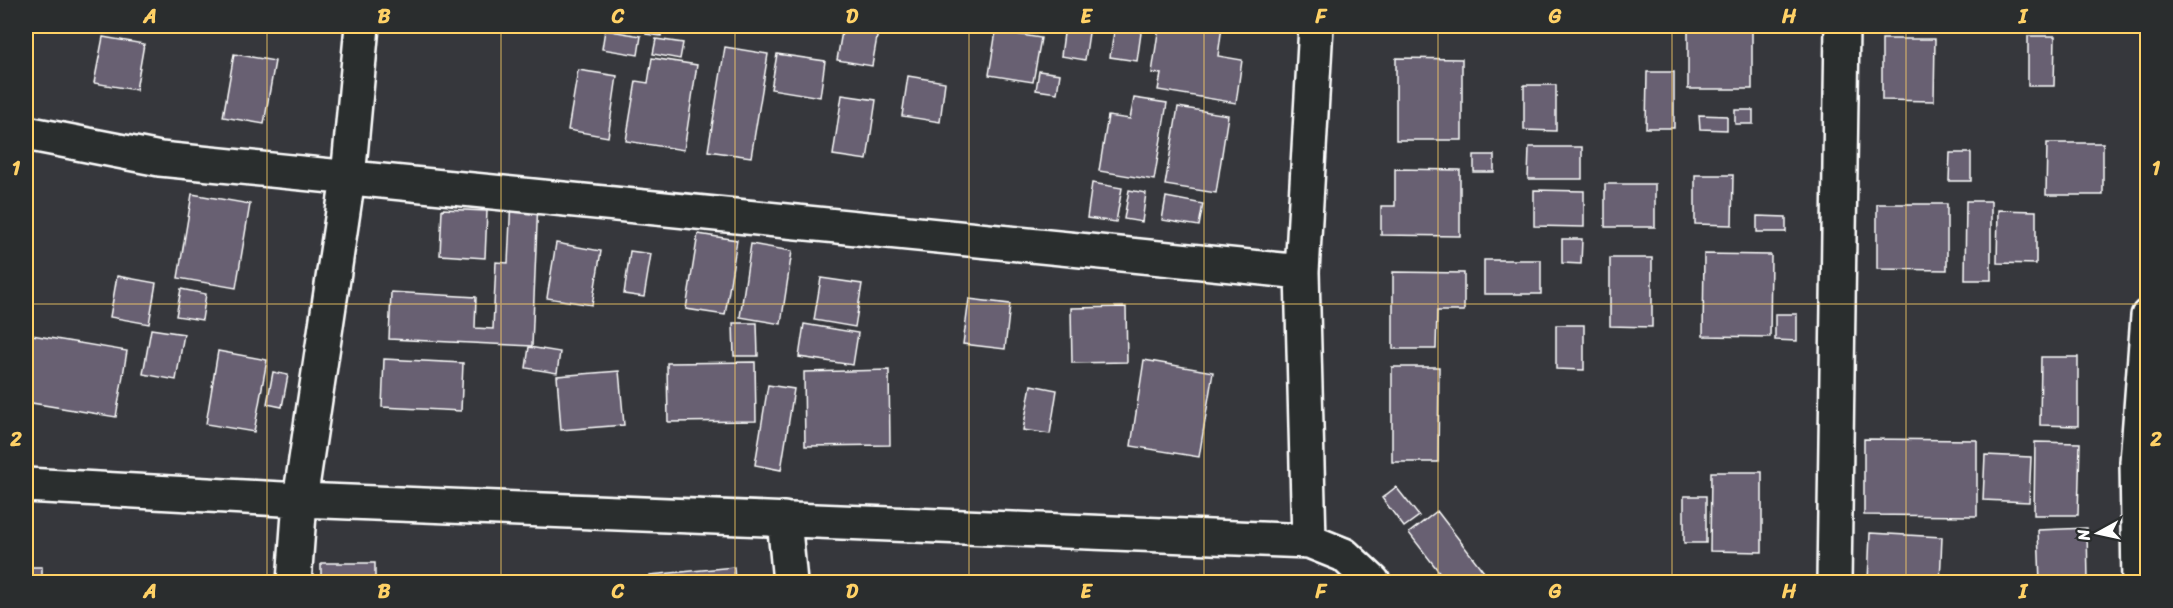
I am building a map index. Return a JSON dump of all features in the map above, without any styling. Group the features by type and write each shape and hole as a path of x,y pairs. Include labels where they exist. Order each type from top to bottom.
{"street":[{"path":"294,582 300,500 348,178 362,26"},
{"path":"1310,541 1302,272 1316,26"},
{"path":"1834,582 1842,26"},
{"path":"26,133 160,159 1302,272"},
{"path":"2139,582 2137,462 2148,316"},
{"path":"26,485 300,500 1310,541 1344,555 1373,582"},
{"path":"784,519 790,582"}],"building":[{"path":"648,26 663,26 661,36 646,34"},
{"path":"843,26 879,26 872,66 837,60"},
{"path":"1065,26 1090,26 1085,60 1061,56"},
{"path":"1115,26 1142,26 1137,61 1110,57"},
{"path":"1159,26 1222,26 1218,56 1242,60 1236,103 1158,90 1161,74 1152,73"},
{"path":"1688,26 1752,26 1752,89 1688,89"},
{"path":"605,30 641,36 638,55 602,49"},
{"path":"996,31 1041,38 1033,82 989,75"},
{"path":"2028,36 2055,36 2054,86 2028,86"},
{"path":"103,37 144,44 136,90 94,83"},
{"path":"656,39 683,43 680,59 653,54"},
{"path":"1882,39 1935,39 1934,101 1882,100"},
{"path":"725,47 768,54 751,157 708,151"},
{"path":"234,54 275,61 264,124 223,117"},
{"path":"777,54 825,61 820,97 771,89"},
{"path":"652,58 697,65 684,150 626,141 636,81 648,83"},
{"path":"1396,58 1462,59 1462,140 1396,140"},
{"path":"578,70 617,76 608,137 568,130"},
{"path":"1039,71 1060,74 1057,93 1036,90"},
{"path":"1647,72 1674,72 1674,128 1646,128"},
{"path":"908,76 945,82 940,122 902,116"},
{"path":"1524,85 1556,85 1556,131 1524,130"},
{"path":"842,95 876,100 867,160 833,155"},
{"path":"1134,98 1167,103 1154,180 1099,171 1108,116 1130,119"},
{"path":"1178,107 1228,115 1216,193 1165,185"},
{"path":"1735,110 1753,110 1753,124 1735,124"},
{"path":"1699,115 1727,116 1727,130 1700,129"},
{"path":"2047,143 2103,143 2103,195 2046,195"},
{"path":"1529,147 1582,147 1582,179 1528,179"},
{"path":"1950,153 1971,153 1971,181 1949,181"},
{"path":"1474,155 1494,155 1494,172 1474,172"},
{"path":"1395,169 1460,170 1460,236 1381,235 1381,206 1395,206"},
{"path":"1695,175 1733,175 1732,225 1695,224"},
{"path":"1092,183 1122,188 1116,222 1087,218"},
{"path":"1605,184 1655,184 1655,227 1605,227"},
{"path":"1129,190 1146,193 1142,222 1124,219"},
{"path":"1534,190 1584,191 1584,227 1534,226"},
{"path":"192,194 250,204 236,288 178,278"},
{"path":"1166,197 1203,204 1199,226 1162,220"},
{"path":"511,199 538,200 532,346 389,339 391,292 476,297 475,328 493,329 496,262 508,263"},
{"path":"1966,201 1991,201 1991,280 1965,280"},
{"path":"1877,204 1947,204 1947,270 1877,269"},
{"path":"442,209 487,211 485,258 440,255"},
{"path":"1998,210 2036,211 2036,264 1997,263"},
{"path":"1757,216 1786,217 1786,232 1757,232"},
{"path":"698,234 737,240 725,315 686,309"},
{"path":"1562,239 1582,239 1581,264 1562,263"},
{"path":"556,243 601,251 592,305 547,298"},
{"path":"751,244 792,251 781,324 740,317"},
{"path":"630,251 651,254 644,297 624,294"},
{"path":"1704,254 1771,255 1770,337 1703,336"},
{"path":"1610,258 1652,258 1652,327 1610,326"},
{"path":"1484,260 1541,260 1541,294 1484,294"},
{"path":"1393,272 1464,273 1464,311 1437,311 1436,349 1393,349"},
{"path":"117,276 156,283 149,324 110,317"},
{"path":"821,278 862,284 855,327 814,320"},
{"path":"181,289 206,294 202,320 176,316"},
{"path":"969,299 1010,304 1005,349 963,344"},
{"path":"1126,307 1127,362 1072,363 1071,308"},
{"path":"1775,314 1797,314 1797,341 1775,340"},
{"path":"733,323 757,323 758,356 734,356"},
{"path":"804,324 858,333 853,365 799,357"},
{"path":"1556,325 1584,325 1584,370 1556,369"},
{"path":"151,329 184,334 176,380 143,374"},
{"path":"26,334 127,351 116,417 26,402"},
{"path":"529,347 560,352 557,373 526,368"},
{"path":"218,351 267,360 254,432 206,424"},
{"path":"2041,357 2078,357 2078,426 2040,425"},
{"path":"384,359 463,363 461,411 382,407"},
{"path":"1144,360 1213,372 1199,457 1131,446"},
{"path":"755,362 756,421 668,422 667,363"},
{"path":"1392,367 1439,367 1438,462 1392,462"},
{"path":"889,370 890,445 805,446 804,372"},
{"path":"619,371 624,425 561,430 557,376"},
{"path":"273,372 288,375 282,407 267,404"},
{"path":"768,385 794,389 781,470 755,465"},
{"path":"1031,385 1057,390 1050,434 1023,430"},
{"path":"1864,439 1977,440 1977,516 1864,515"},
{"path":"2035,442 2080,443 2078,515 2034,515"},
{"path":"1985,455 2031,457 2029,502 1983,500"},
{"path":"1711,472 1762,472 1762,552 1710,551"},
{"path":"1396,487 1419,516 1404,527 1382,498"},
{"path":"1684,496 1706,496 1706,543 1684,543"},
{"path":"1437,511 1484,572 1471,582 1447,582 1409,533"},
{"path":"2087,528 2088,582 2040,582 2038,530"},
{"path":"1870,533 1942,537 1940,582 1868,582"},
{"path":"321,563 375,563 375,582 321,582"},
{"path":"26,567 42,567 42,582 26,582"},
{"path":"734,567 735,582 650,582 650,575"}]}
